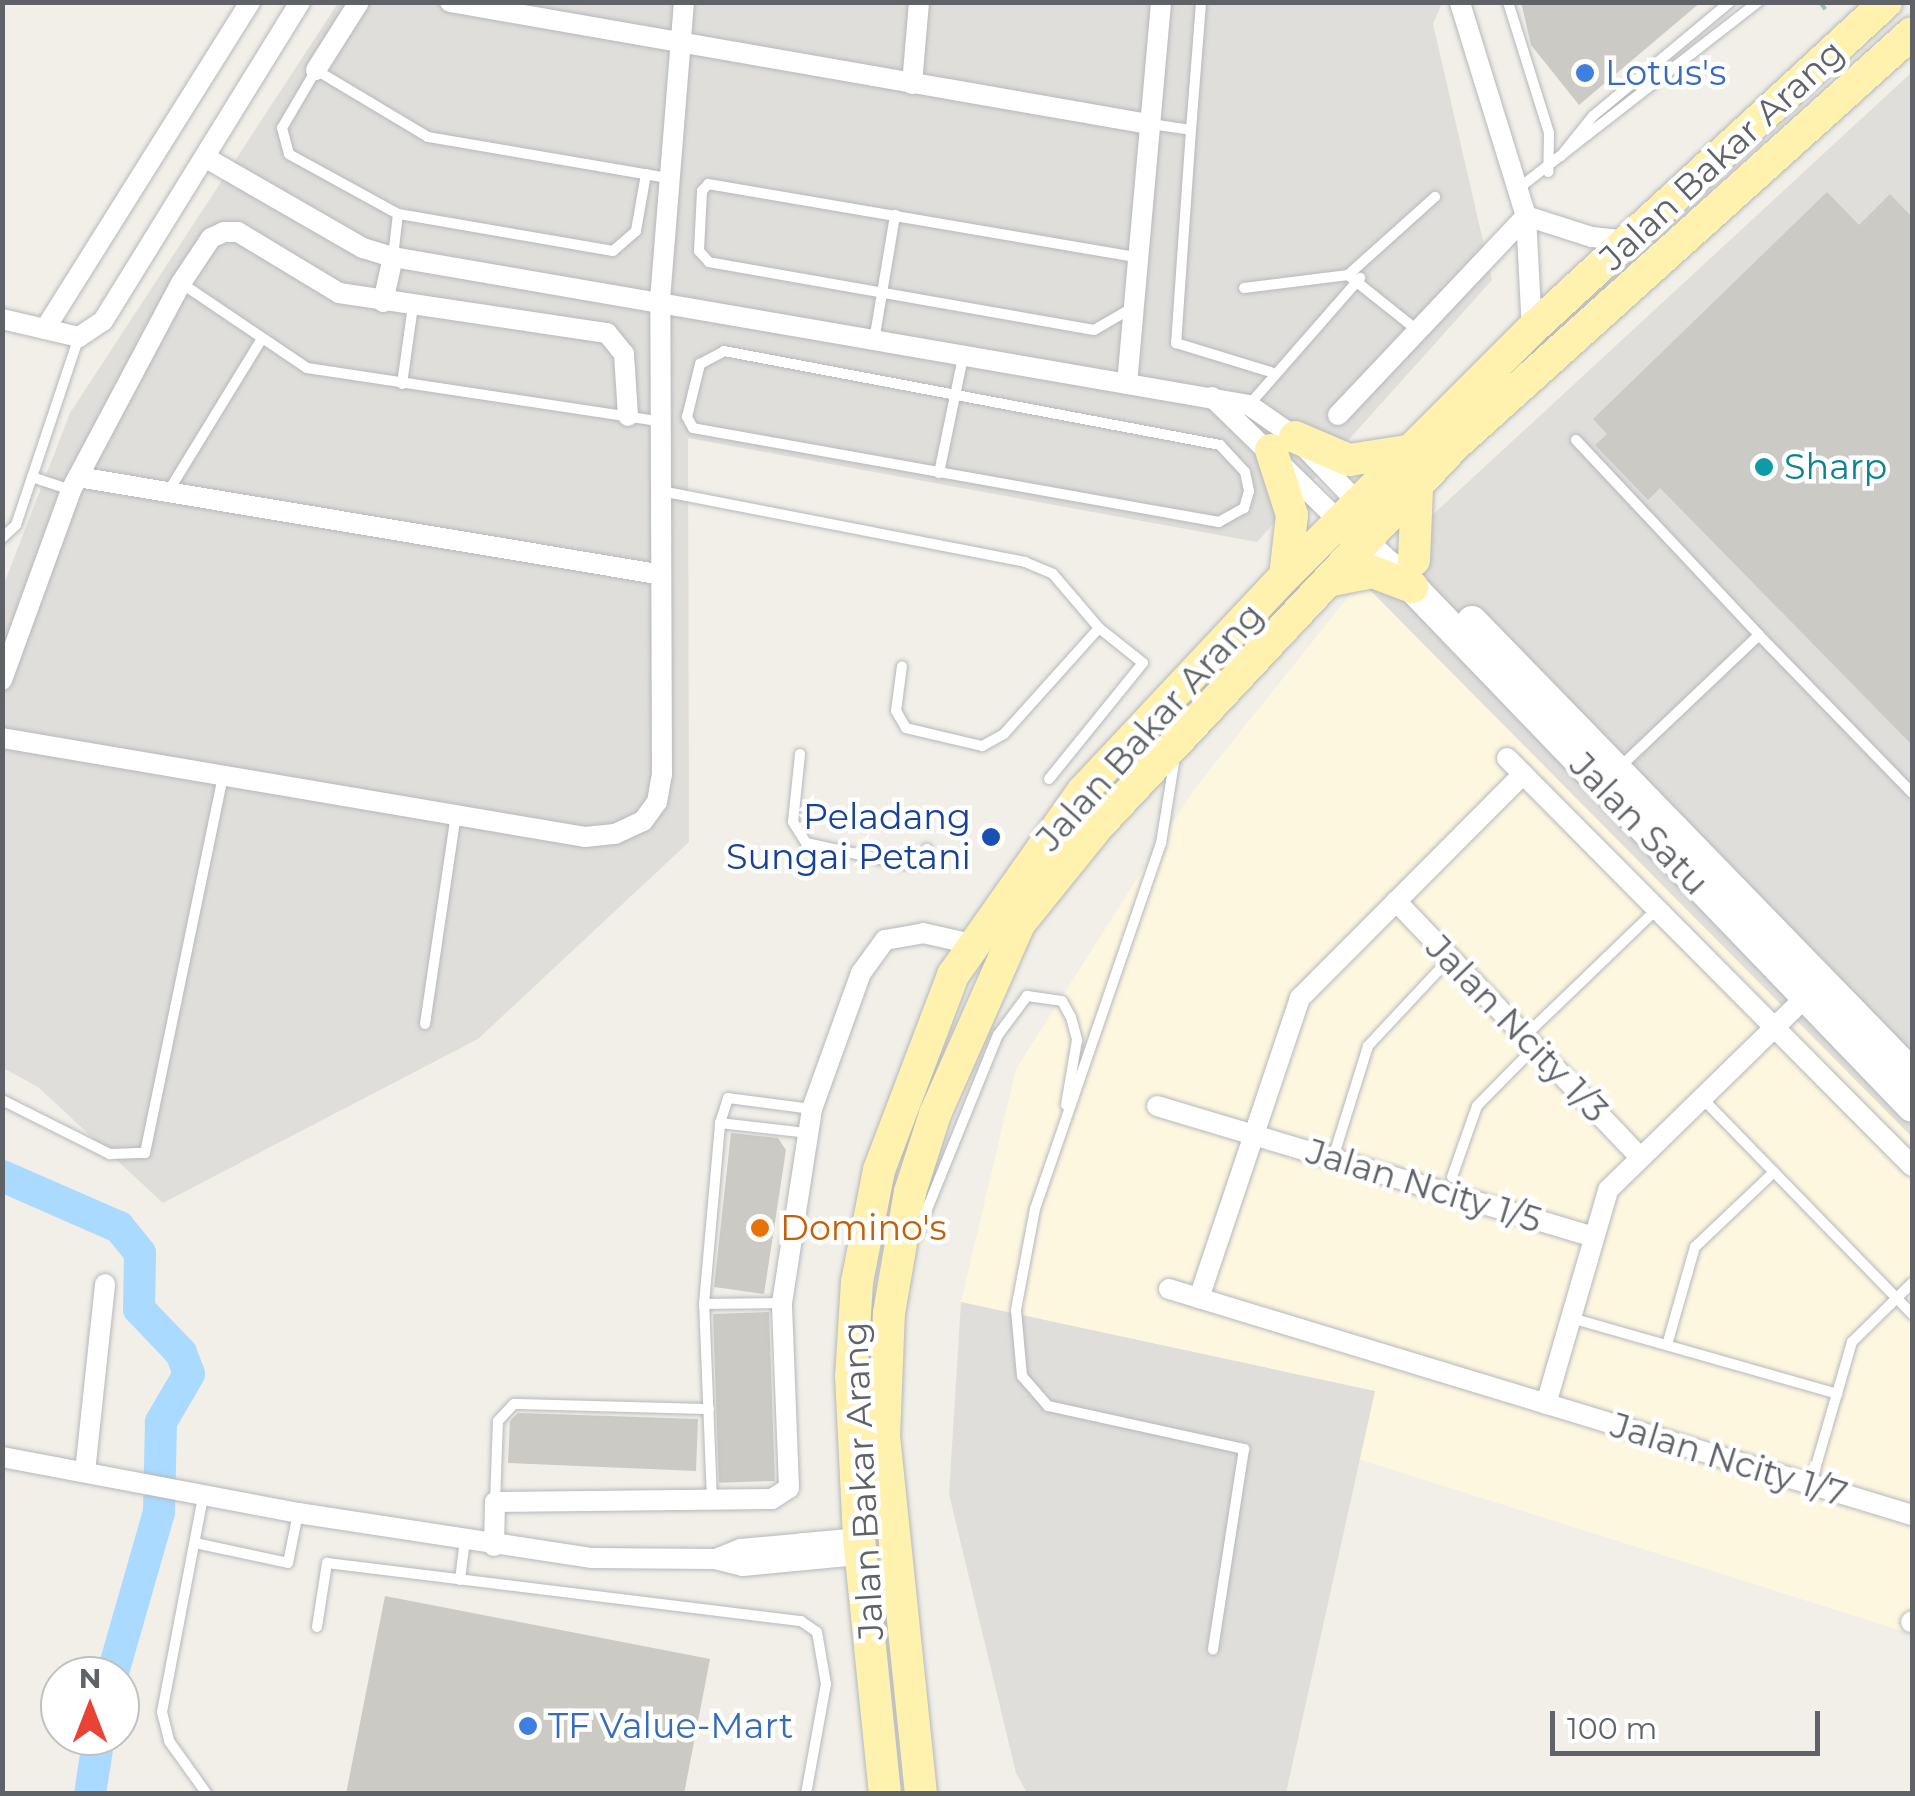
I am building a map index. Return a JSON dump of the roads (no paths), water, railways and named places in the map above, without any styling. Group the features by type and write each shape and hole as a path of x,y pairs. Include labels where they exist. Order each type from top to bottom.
{"main road":[{"name":"Jalan Bakar Arang","path":"921,1794 884,1436 890,1313 910,1192 934,1114 1019,924 1098,825 1332,580 1360,524 1408,451 1532,329 1633,241 1886,2"},
{"name":"Jalan Bakar Arang","path":"885,1794 860,1547 851,1377 861,1263 879,1170 908,1080 972,944 1083,791 1285,576 1417,486 1912,33"},
{"path":"1285,576 1292,514 1283,444 1349,460 1408,451"},
{"path":"1332,580 1373,572 1412,574 1417,486"},
{"name":"Jalan Satu","path":"1360,524 1814,989 1912,1107"},
{"name":"Jalan Satu","path":"1814,989 1912,1074"}],"street":[{"path":"45,329 250,2"},
{"path":"2,319 78,337 103,321 208,159 300,2"},
{"path":"316,70 359,2"},
{"path":"450,2 1148,124"},
{"path":"2,738 584,837 615,834 643,821 658,802 662,775 656,574 660,300 684,2"},
{"path":"912,84 919,2"},
{"path":"1127,384 1161,2"},
{"path":"1460,3 1520,188 1526,216 1532,329"},
{"path":"208,159 362,248 393,256 660,300 963,357 1210,395 1249,405 1360,524"},
{"path":"1526,216 1592,237 1633,241"},
{"path":"1338,415 1526,216"},
{"path":"2,680 75,484 180,284 211,238 238,232 339,293 607,333 624,354 628,416"},
{"path":"382,302 393,256"},
{"path":"1210,395 1283,444"},
{"path":"75,484 168,492 656,574"},
{"path":"1507,758 1912,1166"},
{"path":"1199,1298 1300,998 1523,774"},
{"name":"Jalan Ncity 1/3","path":"1396,901 1639,1156"},
{"path":"494,1546 494,1502 772,1499 789,1488 782,1303 812,1110 861,974 885,940 922,933 972,944"},
{"path":"1546,1404 1608,1190 1814,989"},
{"name":"Jalan Ncity 1/5","path":"1157,1106 1594,1237"},
{"path":"84,1472 105,1284"},
{"name":"Jalan Ncity 1/7","path":"1170,1289 1912,1516"},
{"path":"2,1457 465,1542 591,1558 714,1559 743,1566 860,1547"}],"lane":[{"path":"1201,2 1176,343 1271,372"},
{"path":"1508,2 1549,133 1548,172"},
{"path":"1548,172 1593,116 1730,2"},
{"path":"1520,188 1548,172 1744,7 1758,2"},
{"path":"646,174 636,232 613,251 398,214 289,154 282,142 282,128 316,70 428,137 670,178"},
{"path":"1148,124 1191,130"},
{"path":"1132,308 1094,330 708,262 699,252 702,191 708,184 1137,257"},
{"path":"1249,405 1271,372 1354,276 1435,197"},
{"path":"393,256 398,214"},
{"path":"874,341 895,215"},
{"path":"1244,288 1354,276 1416,330"},
{"path":"180,284 306,368 658,421"},
{"path":"402,384 413,306"},
{"path":"2,538 16,525 78,337"},
{"path":"168,492 261,340"},
{"path":"724,350 955,396 1220,445 1245,472 1249,491 1244,508 1219,522 693,428 688,417 700,364 724,350"},
{"path":"939,474 963,357"},
{"path":"1576,440 1912,793"},
{"path":"32,477 75,484"},
{"path":"658,490 1026,562 1054,574 1099,628 1143,664 1049,779"},
{"path":"902,666 896,711 906,728 982,746 1004,734 1099,628"},
{"path":"1609,777 1760,635"},
{"path":"1177,744 1162,843 1035,1210 1016,1310 1022,1376 1048,1406 1244,1449 1213,1650"},
{"path":"800,754 793,822 806,843 902,864 916,863 927,849"},
{"path":"2,1100 110,1154 145,1153 223,776"},
{"path":"425,1024 456,814"},
{"path":"1452,1178 1477,1106 1530,1042 1658,908"},
{"path":"1333,1158 1368,1046 1450,958"},
{"path":"890,1313 998,1034 1028,996 1062,1001 1077,1040 1062,1125"},
{"path":"1702,1097 1912,1314"},
{"path":"712,1501 704,1304 720,1122 728,1098 812,1110"},
{"path":"720,1122 808,1133"},
{"path":"1667,1346 1695,1247 1774,1172"},
{"path":"1810,1484 1852,1342 1912,1283"},
{"path":"704,1304 782,1303"},
{"path":"1570,1318 1836,1394"},
{"path":"494,1502 498,1421 514,1404 709,1409"},
{"path":"195,1495 194,1543 162,1712 170,1741 206,1794"},
{"path":"194,1543 288,1562 298,1513"},
{"path":"460,1580 465,1542"},
{"path":"317,1627 327,1562 801,1621 818,1632 826,1684 806,1794"}],"waterway":[{"path":"2,1176 119,1227 140,1253 139,1309 181,1353 189,1374 161,1422 159,1512 118,1656"},
{"path":"90,1794 96,1756"}],"place":[{"name":"Lotus's","path":"1585,73"},
{"name":"Sharp","path":"1764,467"},
{"name":"Peladang Sungai Petani","path":"991,837"},
{"name":"Domino's","path":"760,1228"},
{"name":"TF Value-Mart","path":"528,1726"}]}
